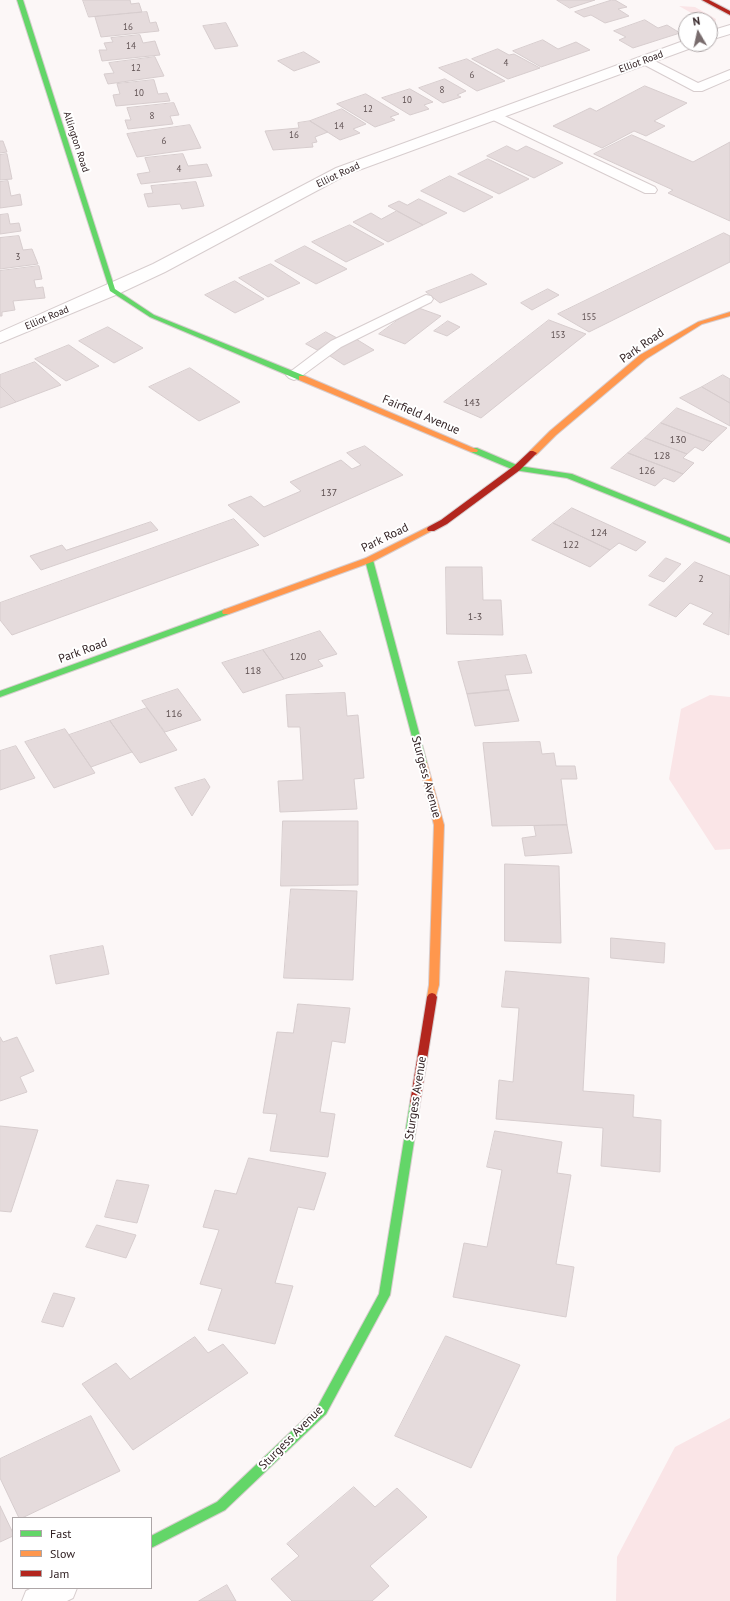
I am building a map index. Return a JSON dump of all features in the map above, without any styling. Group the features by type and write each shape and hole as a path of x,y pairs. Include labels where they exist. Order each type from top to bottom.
{"main road":[{"name":"Allington Road","path":"20,0 112,290"},
{"path":"705,0 730,13"},
{"name":"Fairfield Avenue","path":"112,290 152,316 517,468 568,476 730,541"},
{"name":"Park Road","path":"0,694 369,560 444,522 517,468 553,433 643,357 700,324 730,314"},
{"name":"Sturgess Avenue","path":"152,1541 221,1506 322,1410 384,1295 434,985 439,825 369,560"}],"street":[{"path":"718,33 730,29"},
{"name":"Elliot Road","path":"0,338 159,268 342,171 678,48"},
{"path":"37,1601 60,1589"}],"lane":[{"path":"645,60 698,88 730,74"},
{"path":"494,115 650,190"},
{"path":"294,375 336,344 426,299"}],"shaded area":[{"path":"679,6 695,7 704,12 690,12"},
{"path":"710,695 730,697 730,849 715,850 669,779 681,709"},
{"path":"730,1418 730,1601 616,1601 617,1557 675,1447"}],"building":[{"path":"83,0 130,0 131,4 139,3 142,12 89,17"},
{"path":"557,0 595,0 570,8"},
{"path":"615,0 627,7 618,9 629,16 605,23 591,15 584,17 575,12"},
{"path":"147,12 150,23 156,22 159,31 101,37 95,17"},
{"path":"645,20 658,28 667,25 678,32 678,34 633,48 619,40 626,37 614,31"},
{"path":"226,23 238,46 215,49 203,26"},
{"path":"140,35 143,43 155,41 160,55 102,61 99,50 107,50 104,43 113,42 111,38"},
{"path":"543,40 558,49 576,42 590,50 541,67 513,51"},
{"path":"498,49 509,55 514,54 540,68 508,79 472,59"},
{"path":"304,52 320,62 294,71 278,61"},
{"path":"155,57 164,76 108,84 104,74 114,73 109,63"},
{"path":"467,59 505,81 477,91 439,68"},
{"path":"445,79 466,91 457,95 461,97 443,103 419,88"},
{"path":"154,80 158,94 167,93 170,101 116,106 113,95 120,94 117,84"},
{"path":"645,86 687,103 654,121 665,126 646,136 634,131 602,148 553,126 590,108 596,111"},
{"path":"410,89 433,102 424,105 429,109 410,115 382,98"},
{"path":"366,94 399,114 390,117 395,120 375,127 337,104"},
{"path":"174,103 179,115 170,116 173,124 128,129 125,120 131,120 127,108"},
{"path":"342,109 366,124 353,129 360,133 340,140 310,121"},
{"path":"310,121 328,132 315,137 317,142 312,143 313,147 273,150 265,131 299,128 298,123"},
{"path":"190,125 201,148 137,157 127,134"},
{"path":"632,135 693,162 730,142 730,221 668,193 673,190 594,154"},
{"path":"0,141 3,141 7,152 0,153"},
{"path":"507,146 517,151 526,146 563,163 534,178 487,156"},
{"path":"7,154 12,179 0,180 0,155"},
{"path":"183,154 188,166 207,164 212,176 141,184 137,174 150,172 145,158"},
{"path":"488,159 529,179 499,194 458,174"},
{"path":"450,176 493,197 464,212 421,191"},
{"path":"8,181 11,196 20,194 22,205 0,208 0,182"},
{"path":"196,182 204,206 182,209 180,204 148,207 144,194 153,193 151,186"},
{"path":"419,199 447,213 423,225 388,206 399,201 407,205"},
{"path":"397,211 423,225 388,242 353,222 371,213 381,219"},
{"path":"8,214 10,224 19,223 21,231 0,234 0,215"},
{"path":"350,225 384,244 346,262 312,242"},
{"path":"724,233 730,236 730,262 589,332 558,314"},
{"path":"19,236 23,250 32,249 38,264 0,269 0,238"},
{"path":"305,246 347,269 316,284 275,261"},
{"path":"271,264 300,283 268,297 239,278"},
{"path":"39,266 42,279 34,280 36,288 43,287 45,298 13,301 15,310 2,312 2,316 0,316 0,271"},
{"path":"472,274 487,284 440,303 426,292"},
{"path":"235,281 264,299 235,313 205,295"},
{"path":"548,289 559,295 532,310 521,303"},
{"path":"416,307 441,316 405,344 379,334"},
{"path":"549,320 586,334 481,418 444,402"},
{"path":"448,321 460,327 447,336 434,331"},
{"path":"108,327 143,348 114,363 79,341"},
{"path":"326,332 337,338 317,350 306,344"},
{"path":"356,339 374,350 344,365 327,354"},
{"path":"69,345 99,366 66,381 35,359"},
{"path":"35,362 61,385 16,402 0,386 0,375"},
{"path":"190,368 240,402 199,421 149,387"},
{"path":"723,375 730,379 730,403 702,387"},
{"path":"0,386 16,402 0,408"},
{"path":"702,387 730,403 730,426 680,398"},
{"path":"677,408 727,428 712,442 661,423"},
{"path":"661,423 712,442 703,451 695,447 687,454 645,438"},
{"path":"645,438 687,454 683,458 694,463 683,474 628,453"},
{"path":"365,446 403,475 264,537 228,505 251,496 264,507 301,491 290,482 341,460 352,469 361,465 347,453"},
{"path":"628,453 683,474 674,482 664,478 655,486 611,468"},
{"path":"572,508 646,542 636,551 619,543 610,550 553,523"},
{"path":"234,519 259,545 12,635 0,620 0,603"},
{"path":"151,522 158,530 41,570 30,556 62,545 66,550"},
{"path":"553,523 610,550 590,567 532,540"},
{"path":"666,558 681,564 664,582 649,576"},
{"path":"695,562 730,576 729,635 703,624 713,613 690,603 676,617 649,605"},
{"path":"446,567 482,567 483,600 501,600 503,635 447,634"},
{"path":"320,631 337,654 318,660 323,666 284,679 263,650"},
{"path":"263,650 284,679 243,693 222,663"},
{"path":"526,655 532,673 505,675 509,690 467,694 458,662"},
{"path":"178,689 201,720 165,732 142,701"},
{"path":"509,690 519,721 475,726 467,694"},
{"path":"345,693 347,716 358,715 364,778 354,779 357,809 280,812 278,781 303,780 300,727 288,727 286,695"},
{"path":"147,708 177,750 140,763 110,721"},
{"path":"110,721 132,752 91,767 69,735"},
{"path":"65,729 95,773 54,788 25,742"},
{"path":"540,742 542,754 554,753 556,766 575,766 577,779 561,779 567,825 492,826 483,743"},
{"path":"16,746 35,778 0,790 0,751"},
{"path":"205,779 210,787 192,816 175,788"},
{"path":"283,821 358,821 358,885 281,886"},
{"path":"567,825 572,853 525,856 522,838 536,836 534,826"},
{"path":"505,864 559,866 561,943 505,941"},
{"path":"291,889 357,891 353,980 284,978"},
{"path":"611,938 665,943 664,963 611,958"},
{"path":"103,946 109,974 56,984 50,956"},
{"path":"506,971 589,978 583,1091 634,1095 633,1117 661,1120 660,1172 601,1166 603,1128 496,1119 499,1080 513,1082 519,1008 502,1007"},
{"path":"298,1004 350,1008 345,1043 332,1041 320,1112 335,1114 328,1157 270,1151 277,1114 263,1113 277,1032 293,1033"},
{"path":"0,1037 3,1042 17,1037 34,1071 20,1077 27,1092 0,1101"},
{"path":"0,1126 38,1130 11,1212 0,1211"},
{"path":"495,1131 562,1142 557,1173 571,1175 556,1264 574,1267 566,1317 453,1297 464,1243 487,1247 502,1170 487,1167"},
{"path":"249,1158 326,1173 314,1210 298,1207 275,1283 293,1286 275,1344 208,1330 222,1289 200,1284 219,1230 203,1227 215,1190 236,1194"},
{"path":"117,1180 149,1185 137,1223 105,1217"},
{"path":"97,1225 136,1235 126,1258 86,1247"},
{"path":"54,1293 75,1298 63,1327 42,1322"},
{"path":"446,1336 520,1365 471,1468 395,1436"},
{"path":"195,1337 208,1353 223,1344 248,1373 133,1450 82,1384 116,1363 130,1379"},
{"path":"91,1416 120,1471 24,1517 19,1517 0,1478 0,1459"},
{"path":"354,1487 375,1507 397,1488 427,1517 370,1566 389,1586 372,1601 292,1601 271,1579 299,1556 287,1544"},
{"path":"0,1506 12,1531 12,1536 0,1542"},
{"path":"227,1585 236,1601 199,1601"}],"traffic: fast":[{"path":"20,0 112,290 152,316 302,378"},
{"path":"474,450 517,468 569,476 730,541"},
{"path":"369,560 423,763"},
{"path":"0,694 226,612"},
{"path":"152,1541 221,1506 322,1410 384,1295 415,1103"}],"traffic: slow":[{"path":"533,453 553,433 643,357 700,323 730,314"},
{"path":"302,378 474,450"},
{"path":"226,612 369,560 431,529"},
{"path":"423,763 439,825 434,985 432,997"}],"traffic: jam":[{"path":"705,0 730,13"},
{"path":"431,529 444,522 517,468 533,453"},
{"path":"415,1103 432,997"}]}
